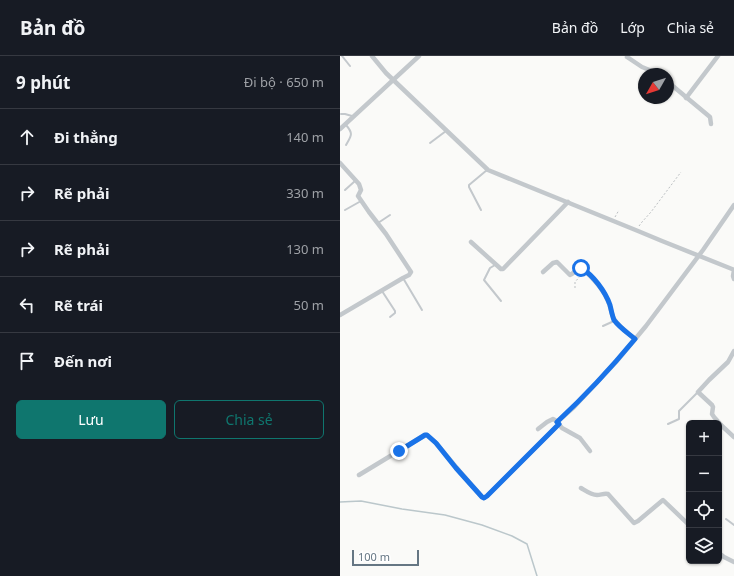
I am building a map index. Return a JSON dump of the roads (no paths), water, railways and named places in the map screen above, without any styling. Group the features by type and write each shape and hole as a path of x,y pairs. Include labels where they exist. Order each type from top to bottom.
{"street":[{"path":"372,56 386,73 488,170 662,242 701,253 732,268 734,270 734,279"},
{"path":"340,129 347,126 354,117 395,81 419,56"},
{"path":"686,98 718,56"},
{"path":"627,57 644,68"},
{"path":"674,87 710,117 711,124"},
{"path":"340,163 356,180 360,188 358,196 411,272 382,291 340,315"},
{"path":"471,242 501,269 504,269 568,202"},
{"path":"359,475 427,435 436,443 482,497 484,498 487,496 616,362 701,253 734,205"},
{"path":"543,272 553,263 557,262 570,275 580,268 583,269 603,290 610,304 615,320 621,328 635,339"},
{"path":"734,351 728,362 698,392 712,405 712,414 716,420 734,437"},
{"path":"538,429 553,419 562,428 580,438 590,451"},
{"path":"581,488 596,495 604,493 608,494 634,523 664,500 686,522"},
{"path":"722,555 734,562"}],"lane":[{"path":"342,56 350,66"},
{"path":"341,114 354,117"},
{"path":"346,145 351,133 347,126"},
{"path":"430,143 447,130"},
{"path":"482,210 469,186 488,170"},
{"path":"345,190 356,180"},
{"path":"345,210 362,200"},
{"path":"378,223 390,215"},
{"path":"496,264 490,268 484,280 501,301"},
{"path":"403,278 422,310"},
{"path":"382,291 395,312 390,317"},
{"path":"603,326 615,320"},
{"path":"668,424 678,420 679,411 698,392"},
{"path":"726,519 734,525"}],"waterway":[{"path":"340,502 361,501 445,515 482,525 512,536 527,544 537,576"}]}
